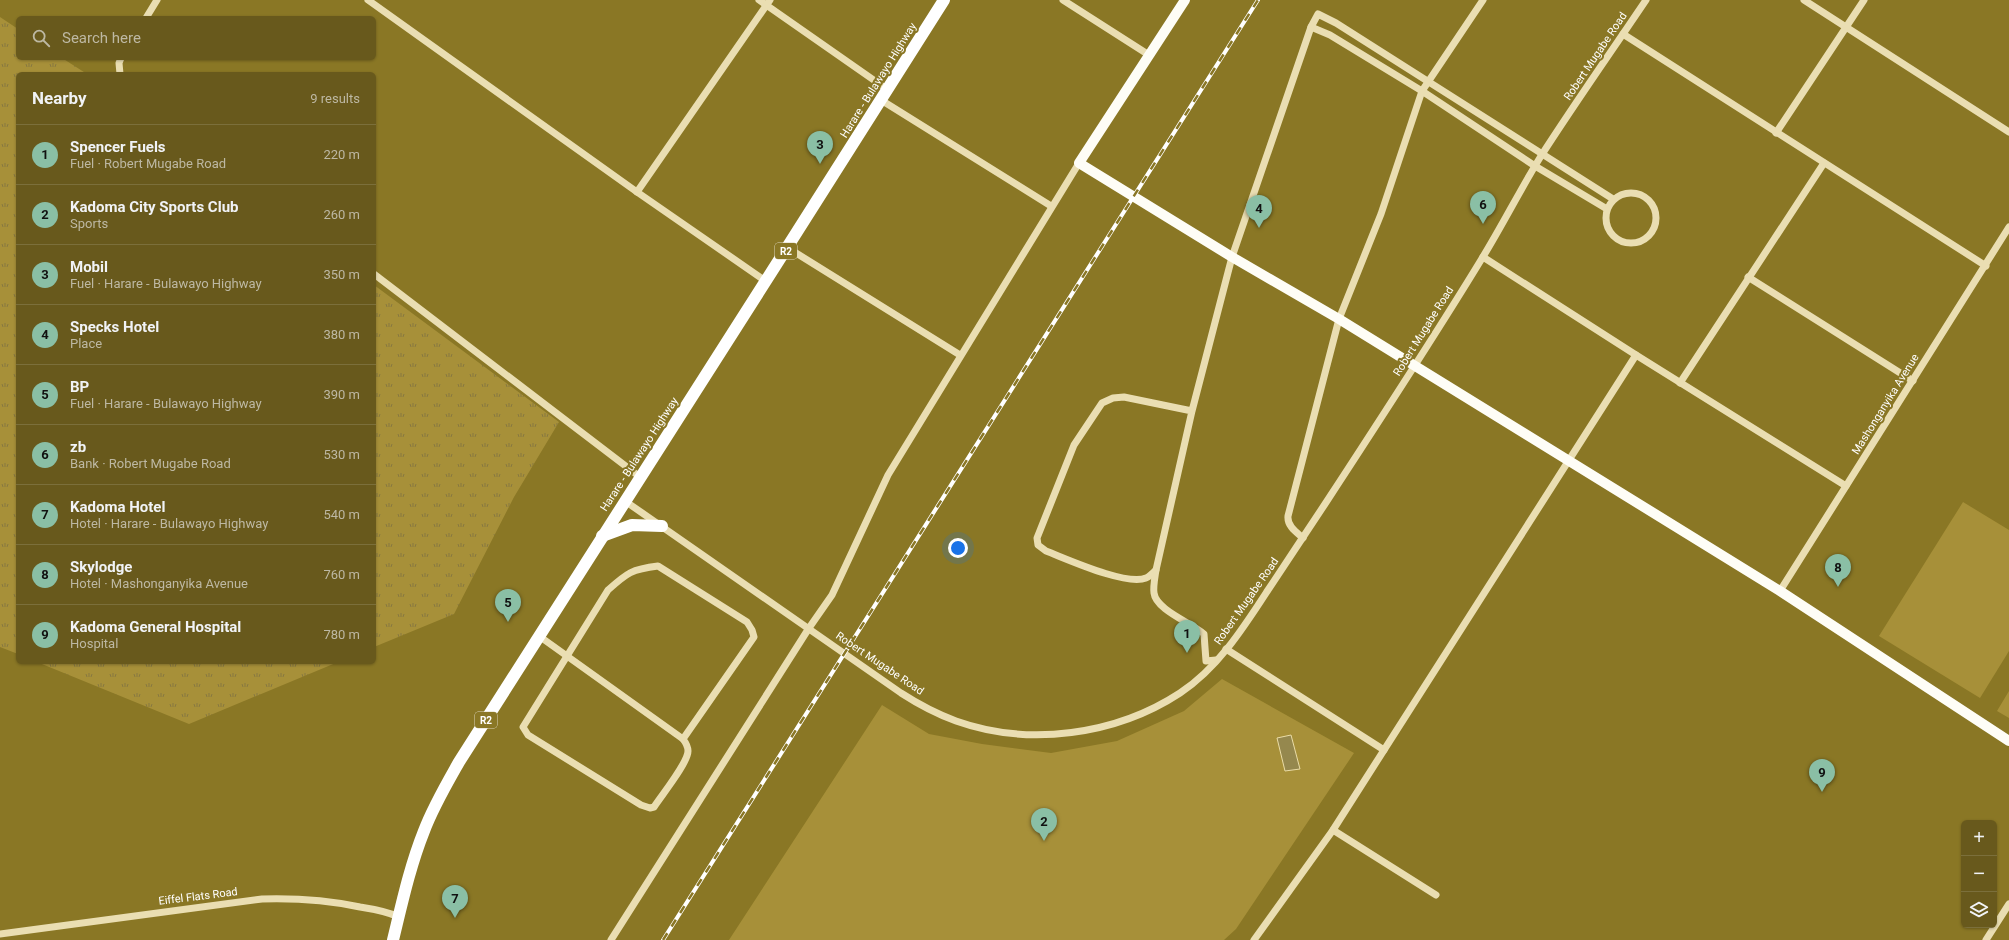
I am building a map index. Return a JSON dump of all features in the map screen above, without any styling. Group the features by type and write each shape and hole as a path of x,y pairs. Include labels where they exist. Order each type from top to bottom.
{"highway":[{"name":"Harare - Bulawayo Highway","path":"393,940 409,874 424,830 439,796 602,536 788,248 944,0"},
{"path":"602,536 632,525 662,526"}],"main road":[{"path":"1185,0 1079,163 1232,257 1339,319 1780,592 2009,741"}],"street":[{"path":"147,16 157,0"},
{"path":"368,0 766,282"},
{"path":"758,0 768,3 885,95 1051,206"},
{"path":"1063,0 1149,55"},
{"path":"1302,538 1290,525 1288,516 1339,319 1381,214 1422,91 1483,0"},
{"name":"Robert Mugabe Road","path":"625,501 809,628 900,693 923,706 956,721 988,730 1042,735 1098,728 1126,720 1154,708 1180,693 1199,679 1240,632 1483,257 1542,154 1646,0"},
{"path":"1804,0 1845,28 2009,132"},
{"path":"1776,133 1864,0"},
{"path":"637,192 768,3"},
{"path":"1216,660 1206,661 1204,634 1198,628 1168,610 1156,600 1154,592 1156,570 1192,411 1232,257 1311,27 1318,14 1336,23 1613,199"},
{"path":"1311,27 1330,35 1422,91 1535,166 1607,209"},
{"path":"1623,34 1986,266"},
{"path":"120,60 120,72"},
{"path":"611,940 809,628 832,595 888,475 1051,206 1079,163"},
{"path":"1680,382 1824,163"},
{"path":"1631,192 1641,194 1649,200 1654,208 1656,218 1652,232 1641,241 1631,243 1621,242 1613,236 1607,228 1605,218 1607,209 1613,199 1622,194 1631,192"},
{"name":"Mashonganyika Avenue","path":"1780,592 1986,266 2009,227"},
{"path":"788,248 960,355"},
{"path":"1483,257 1636,355 1846,486"},
{"path":"376,276 640,477"},
{"path":"1748,277 1913,381"},
{"path":"1254,940 1333,830 1636,355"},
{"path":"1156,570 1146,578 1135,580 1116,577 1046,551 1038,545 1037,538 1067,458 1102,403 1114,398 1124,397 1192,411"},
{"path":"539,636 567,655 684,739 688,750 687,756 654,807 650,808 641,805 528,735 523,727 567,655 608,590 624,576 639,568 658,566 747,622 752,630 754,638 684,739"},
{"path":"1226,649 1384,750"},
{"path":"1333,830 1436,895"},
{"name":"Eiffel Flats Road","path":"0,934 262,899 298,898 332,901 382,911 398,917"},
{"path":"1986,940 2009,904"}],"green space":[{"path":"0,17 16,28 16,60 65,60 84,72 16,72 16,653 0,647"},
{"path":"376,286 559,422 514,497 454,614 376,646"},
{"path":"1963,502 2009,530 2009,651 1980,698 1879,636"},
{"path":"42,664 333,664 189,724"},
{"path":"1222,679 1354,753 1236,929 1224,940 729,940 882,705 929,734 982,744 1051,753 1117,741 1184,711"},
{"path":"2009,691 2009,718 1997,711"}],"shaded area":[{"path":"1291,735 1300,769 1285,771 1277,738"}],"railway":[{"path":"663,940 1258,0"}],"place":[{"name":"Mobil","path":"820,164"},
{"name":"zb","path":"1483,224"},
{"name":"Specks Hotel","path":"1259,228"},
{"name":"Skylodge","path":"1838,587"},
{"name":"BP","path":"508,622"},
{"name":"Spencer Fuels","path":"1187,653"},
{"name":"Kadoma General Hospital","path":"1822,792"},
{"name":"Kadoma City Sports Club","path":"1044,841"},
{"name":"Kadoma Hotel","path":"455,918"}]}
